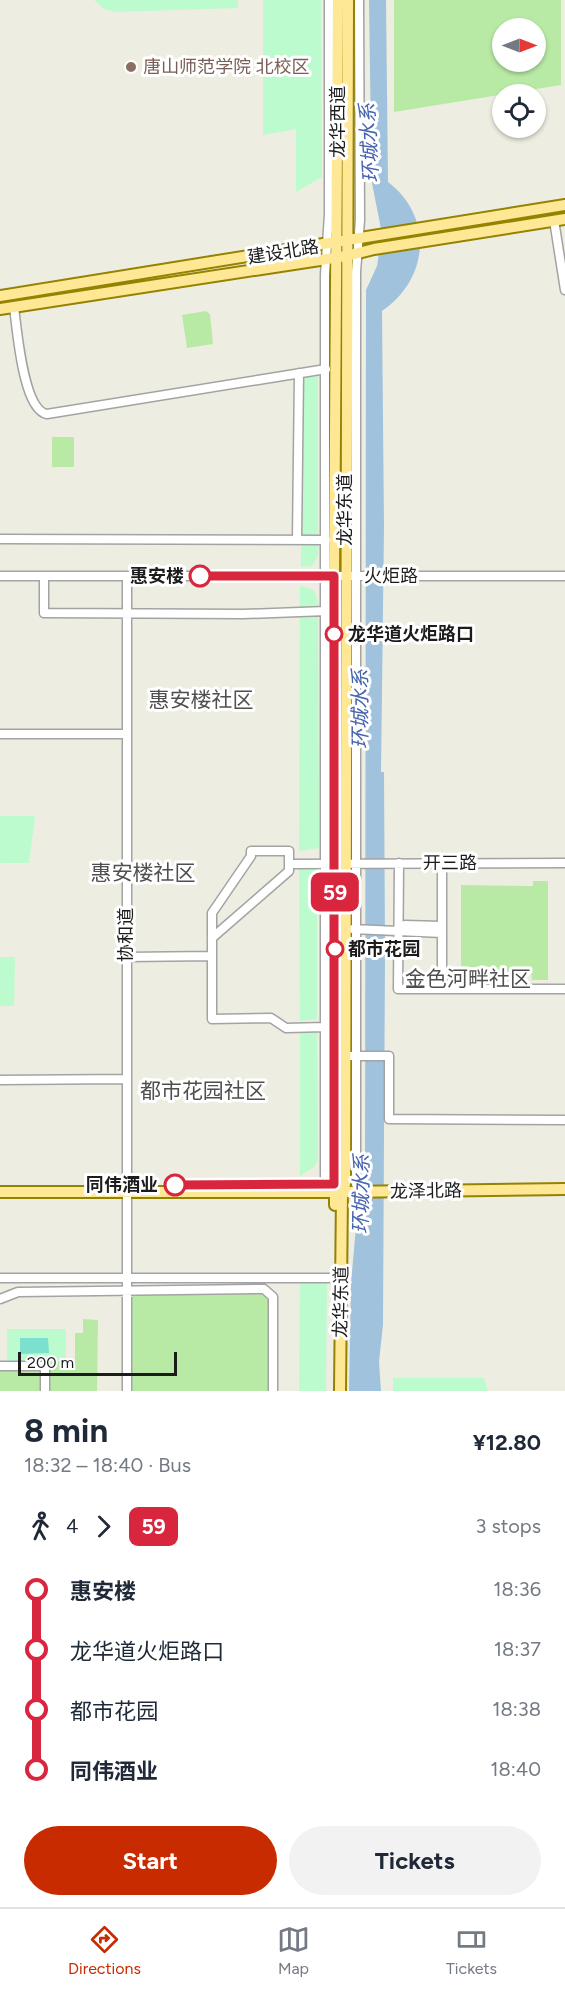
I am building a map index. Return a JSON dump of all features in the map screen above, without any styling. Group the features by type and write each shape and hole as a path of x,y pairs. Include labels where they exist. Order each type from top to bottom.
{"main road":[{"name":"龙华西道","path":"338,0 343,242"},
{"name":"龙华西道","path":"343,242 348,0"},
{"name":"建设北路","path":"0,296 565,205"},
{"name":"建设北路","path":"0,309 560,220"},
{"name":"龙华东道","path":"340,1391 345,1187 343,242"},
{"name":"龙华东道","path":"334,1391 335,1278 345,1187 345,1056 355,929 345,863"},
{"name":"龙泽北路","path":"389,1188 565,1182"},
{"name":"龙泽北路","path":"0,1185 125,1189"},
{"name":"龙泽北路","path":"0,1192 345,1187 565,1189"}],"street":[{"path":"329,0 343,242"},
{"path":"345,1187 325,1027 345,863 326,611 345,576 326,540 325,275 342,256 359,0"},
{"path":"560,220 565,290"},
{"path":"14,307 27,386 41,413 326,369"},
{"path":"297,540 299,373"},
{"path":"0,540 326,540"},
{"name":"火炬路","path":"0,576 565,576"},
{"path":"44,576 44,613 326,611"},
{"name":"协和道","path":"127,576 125,1189 127,1391"},
{"path":"0,734 126,734"},
{"path":"212,938 289,871 289,851 251,851 251,856 212,914 212,938 212,956 212,1019 271,1018 286,1028 325,1027"},
{"path":"399,863 395,929 398,989 565,989"},
{"path":"442,863 442,989"},
{"name":"开三路","path":"289,864 565,863"},
{"path":"345,1187 359,1056 355,929 395,929 405,933 442,929"},
{"path":"126,957 212,956"},
{"path":"345,1056 390,1056 389,1119 565,1120"},
{"path":"0,1080 126,1079"},
{"path":"0,1278 335,1278"},
{"path":"0,1299 18,1292 264,1289 273,1298 273,1391"},
{"path":"0,1366 42,1366 45,1369 45,1391"}],"green space":[{"path":"94,0 238,0 238,8 116,12 104,9"},
{"path":"263,0 321,0 322,177 296,192 296,129 263,135"},
{"path":"394,0 561,0 561,85 546,87 546,84 492,84 492,96 394,112"},
{"path":"206,311 210,314 213,344 187,348 182,315"},
{"path":"318,373 318,556 312,566 301,567 301,376"},
{"path":"52,437 74,437 74,467 52,467"},
{"path":"300,586 314,590 318,602 319,848 299,851"},
{"path":"0,816 35,816 29,863 1,863 0,866"},
{"path":"312,868 317,872 317,1019 300,1021 299,869"},
{"path":"533,881 548,881 548,980 532,980 531,972 461,972 461,885 533,886"},
{"path":"0,957 15,957 14,1006 0,1006"},
{"path":"300,1028 313,1028 317,1032 318,1160 314,1167 300,1176"},
{"path":"300,1280 327,1280 326,1391 299,1391"},
{"path":"263,1293 269,1299 270,1391 132,1391 132,1295"},
{"path":"83,1319 98,1320 97,1391 0,1391 0,1362 75,1361 75,1333 83,1333"},
{"path":"7,1329 66,1329 66,1361 7,1361"},
{"path":"393,1378 484,1378 488,1391 393,1391"}],"shaded area":[{"path":"369,0 386,0 388,182 403,196 413,212 419,230 420,248 417,265 409,282 398,298 382,311 384,527 381,772 384,772 385,946 382,947 382,955 385,955 383,1324 379,1362 381,1391 349,1391 351,1283 356,1227 365,1226 366,290 377,266 382,234 372,183 375,155 371,140"},
{"path":"20,1338 48,1338 49,1353 20,1354"}],"bus line":[{"name":"59","path":"175,1185 334,1184 334,576 200,576"}],"place":[{"name":"唐山师范学院 北校区","path":"131,67"},
{"name":"惠安楼","path":"200,576"},
{"name":"龙华道火炬路口","path":"334,634"},
{"name":"都市花园","path":"335,949"},
{"name":"同伟酒业","path":"175,1185"}],"district":[{"name":"惠安楼社区","path":"201,699"},
{"name":"惠安楼社区","path":"143,872"},
{"name":"金色河畔社区","path":"468,978"},
{"name":"都市花园社区","path":"203,1090"}],"water label":[{"name":"环城水系","path":"369,143"},
{"name":"环城水系","path":"360,709"},
{"name":"环城水系","path":"361,1194"}]}
